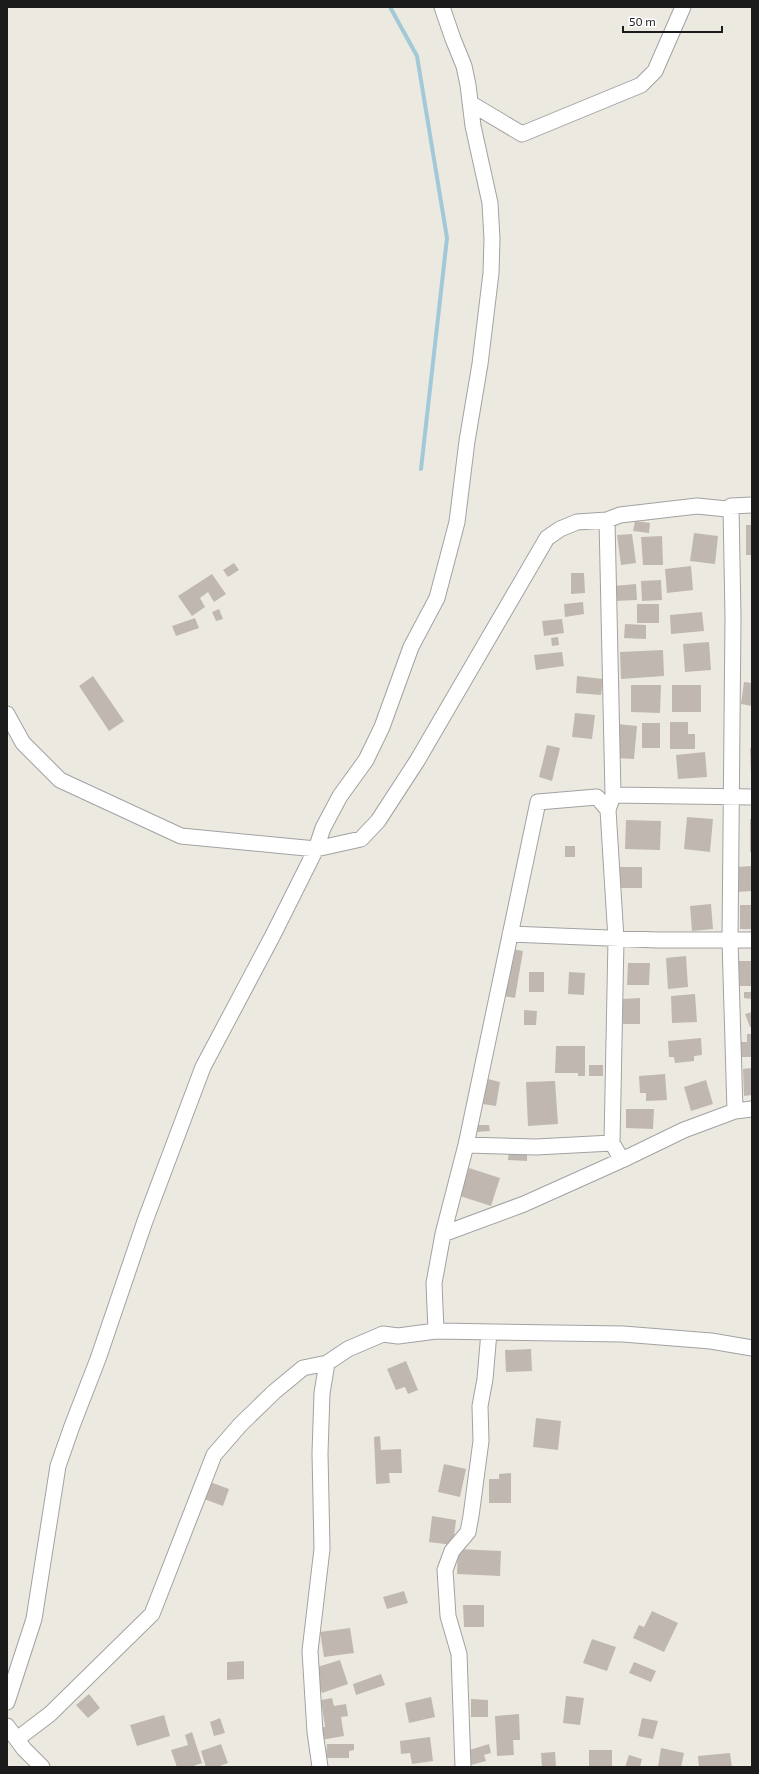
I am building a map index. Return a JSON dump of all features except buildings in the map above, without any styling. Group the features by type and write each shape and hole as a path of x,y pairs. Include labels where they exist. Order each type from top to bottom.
{"street":[{"path":"7,1702 34,1619 58,1466 98,1359 145,1221 203,1066 274,935 316,849 323,828 340,796 366,760 382,727 411,647 437,598 457,522 467,441 480,364 491,273 490,203 464,66 442,7"},
{"path":"470,103 522,134 641,85 655,70 683,7"},
{"path":"7,714 23,743 60,780 181,836 316,849 361,839 378,821 417,761 548,538 560,529 577,522 607,520 620,515 697,506 727,509 731,506 752,505"},
{"path":"731,506 733,617 730,797 730,940 735,1111"},
{"path":"607,520 613,795 608,810 616,939 612,1143 622,1160"},
{"path":"613,795 752,797"},
{"path":"436,1331 434,1283 442,1234 466,1145 538,802 597,797 608,810"},
{"path":"510,934 616,939 752,940"},
{"path":"442,1234 524,1204 622,1160 684,1130 735,1111 752,1109"},
{"path":"466,1145 536,1147 612,1143"},
{"path":"17,1739 50,1714 152,1614 214,1455 240,1425 274,1392 303,1368 328,1363 348,1349 383,1334 398,1336 436,1331 623,1334 711,1341 752,1348"},
{"path":"463,1767 459,1654 448,1616 445,1570 452,1551 468,1532 471,1516 481,1441 480,1406 486,1379 489,1332"},
{"path":"320,1767 315,1732 310,1651 322,1548 320,1453 322,1393 328,1363"},
{"path":"7,1726 42,1767"}],"waterway":[{"path":"390,7 417,56 447,238 421,469"}]}
